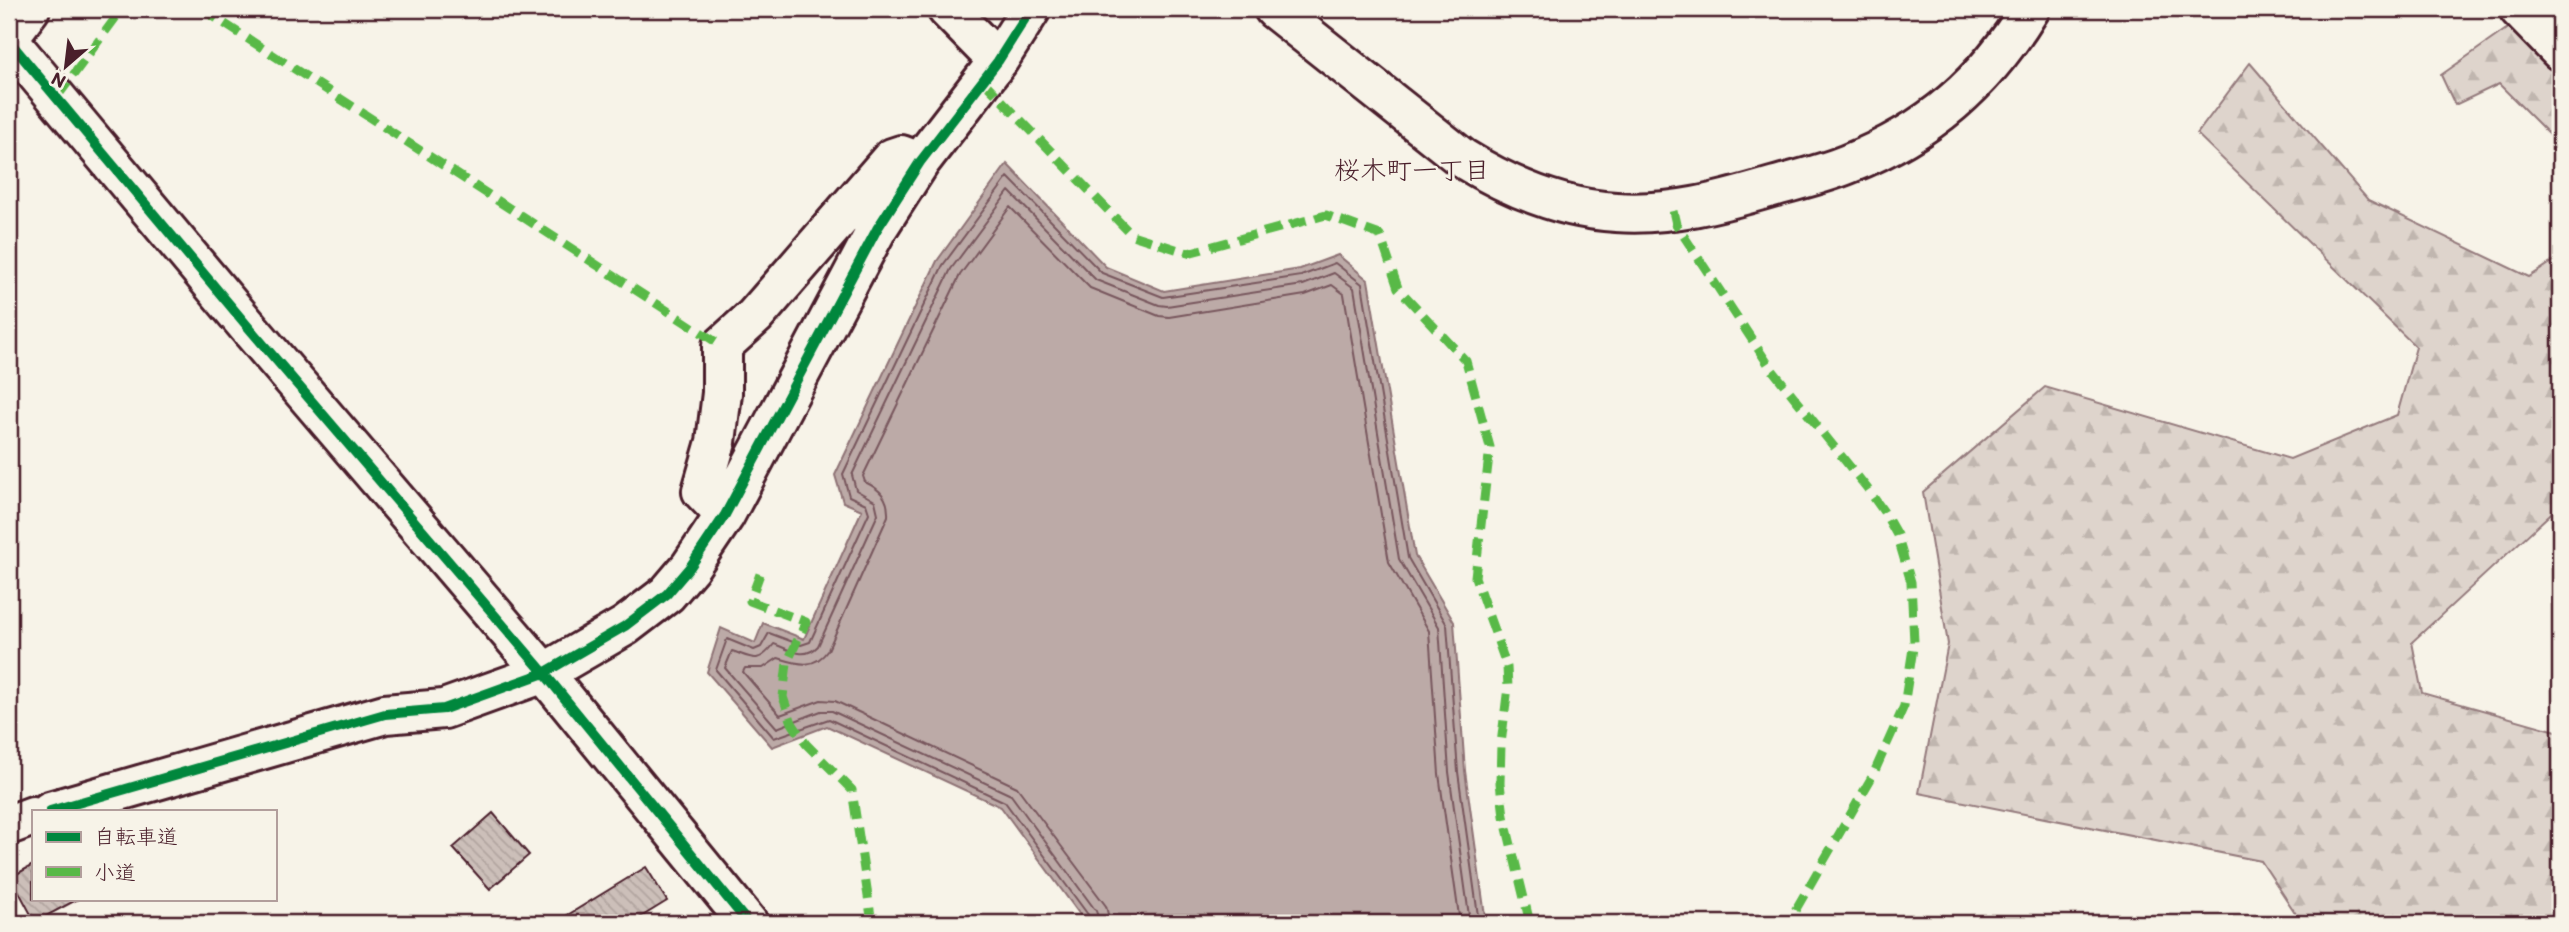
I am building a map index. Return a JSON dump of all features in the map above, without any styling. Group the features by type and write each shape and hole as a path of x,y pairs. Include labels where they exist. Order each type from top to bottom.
{"main road":[{"path":"30,9 9,39 319,410 544,673 748,923"},
{"path":"947,9 998,61"},
{"path":"53,810 385,714 444,709 544,673 625,626 667,594 691,567 725,514 877,229 920,162 998,61 1031,9"},
{"path":"1274,9 1462,158 1490,175 1540,197 1568,205 1643,213 1673,211 1714,203 1821,172 1872,153 1918,130 1949,106 1983,72 2004,49 2030,9"},
{"path":"2519,9 2560,51"},
{"path":"725,514 702,491 716,443 722,393 722,346 755,316 892,158 901,155 920,162"},
{"path":"9,825 32,816"}],"green space":[{"path":"2512,25 2560,74 2560,145 2499,84 2455,105 2441,75"},
{"path":"2250,63 2368,200 2529,277 2560,257 2560,505 2412,642 2422,693 2560,732 2560,923 2302,923 2261,861 1919,793 1948,644 1923,492 2045,387 2290,459 2397,415 2416,347 2197,134"}],"water":[{"path":"1007,164 1106,267 1164,291 1300,269 1338,255 1368,280 1415,556 1454,622 1465,771 1486,923 1086,923 1001,807 827,726 772,747 707,672 721,628 755,643 763,623 804,639 862,510 843,502 835,475 937,261"}],"building":[{"path":"493,813 529,855 490,889 453,848"},
{"path":"32,866 32,900 76,900 35,922 11,877"},
{"path":"646,867 667,901 631,923 558,921"}],"marked path":[{"path":"57,97 122,9"},
{"path":"202,9 722,346"},
{"path":"983,81 1132,235 1188,253 1326,215 1380,235 1398,288 1466,361 1490,447 1475,577 1507,667 1508,687 1501,744 1500,783 1504,816 1530,923"},
{"path":"1673,211 1676,224 1770,367 1884,512 1897,535 1911,582 1914,642 1904,706 1873,775 1788,923"},
{"path":"760,574 750,601 806,622 787,663 783,697 792,723 806,744 852,790 872,923"}],"cycle path":[{"path":"53,810 385,714 444,709 544,673 625,626 667,594 690,567 725,515 877,229 920,162 998,61 1031,9"},
{"path":"9,41 249,328 544,673 748,923"}],"district":[{"name":"桜木町一丁目","path":"1412,170"}]}
